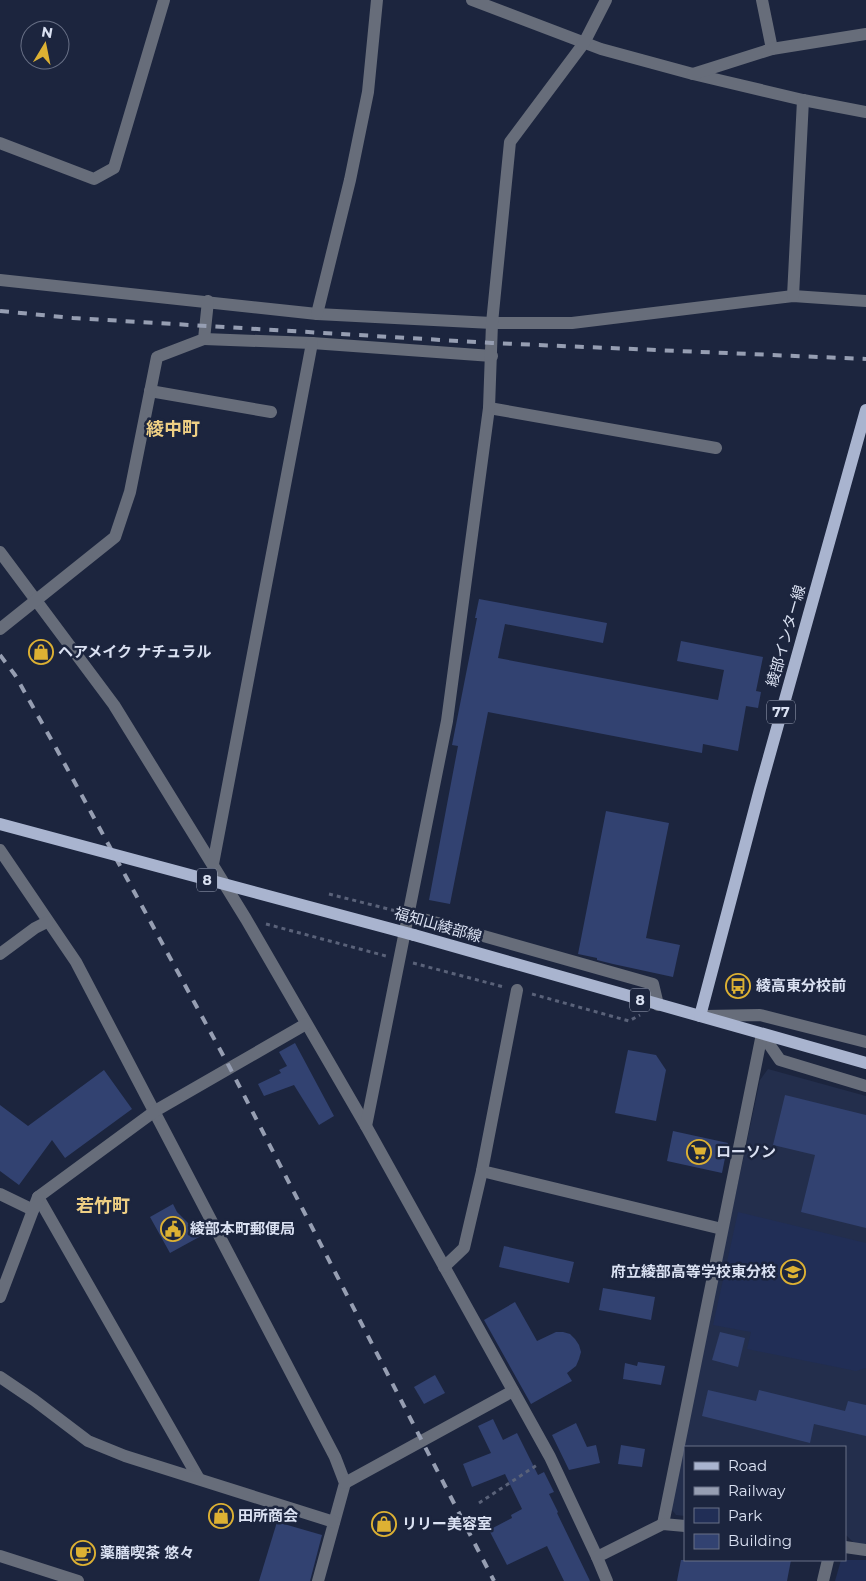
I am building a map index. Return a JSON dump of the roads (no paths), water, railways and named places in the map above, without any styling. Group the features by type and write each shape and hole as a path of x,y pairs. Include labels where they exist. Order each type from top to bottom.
{"main road":[{"name":"綾部インター線","path":"700,1016 760,789 866,410"},
{"name":"福知山綾部線","path":"0,824 414,935 866,1063"}],"street":[{"path":"0,144 94,180 114,168 164,0"},
{"path":"317,314 350,180 368,92 377,0"},
{"path":"472,0 584,43 693,74 803,100 866,112"},
{"path":"366,1126 447,721 489,408 492,323 510,142 584,43 606,0"},
{"path":"762,0 772,49"},
{"path":"693,74 772,49 866,34"},
{"path":"793,296 803,100"},
{"path":"0,280 317,314 492,323 572,323 793,296 866,301"},
{"path":"204,339 208,301"},
{"path":"0,630 115,537 130,492 157,357 204,339 312,343 492,356"},
{"path":"213,864 312,343"},
{"path":"150,391 271,412"},
{"path":"489,408 716,448"},
{"path":"0,552 114,705 246,919 366,1126 550,1457 607,1581"},
{"path":"0,850 47,922 76,962 335,1457 345,1483 318,1581"},
{"path":"409,915 653,984 658,1005"},
{"path":"0,954 35,928 47,922"},
{"path":"444,1267 464,1248 482,1171 516,990"},
{"path":"700,1016 760,1015 866,1042"},
{"path":"0,1296 38,1197 154,1111 306,1024"},
{"path":"762,1034 780,1060 866,1086"},
{"path":"663,1524 762,1034"},
{"path":"482,1171 722,1229"},
{"path":"0,1194 33,1210"},
{"path":"38,1197 199,1479"},
{"path":"0,1376 88,1441 125,1456 334,1522"},
{"path":"345,1483 513,1391"},
{"path":"597,1557 663,1524 684,1526"},
{"path":"846,1547 866,1550"},
{"path":"0,1556 78,1581"},
{"path":"823,1581 828,1561"}],"railway":[{"path":"0,311 73,318 492,343 866,359"},
{"path":"0,655 15,675 56,748 230,1068 494,1581"}],"place":[{"name":"ヘアメイク ナチュラル","path":"41,652"},
{"name":"綾高東分校前","path":"738,986"},
{"name":"ローソン","path":"699,1152"},
{"name":"綾部本町郵便局","path":"173,1229"},
{"name":"府立綾部高等学校東分校","path":"793,1272"},
{"name":"田所商会","path":"221,1516"},
{"name":"リリー美容室","path":"384,1524"},
{"name":"薬膳喫茶 悠々","path":"83,1553"}],"district":[{"name":"綾中町","path":"173,429"},
{"name":"若竹町","path":"103,1206"}]}
